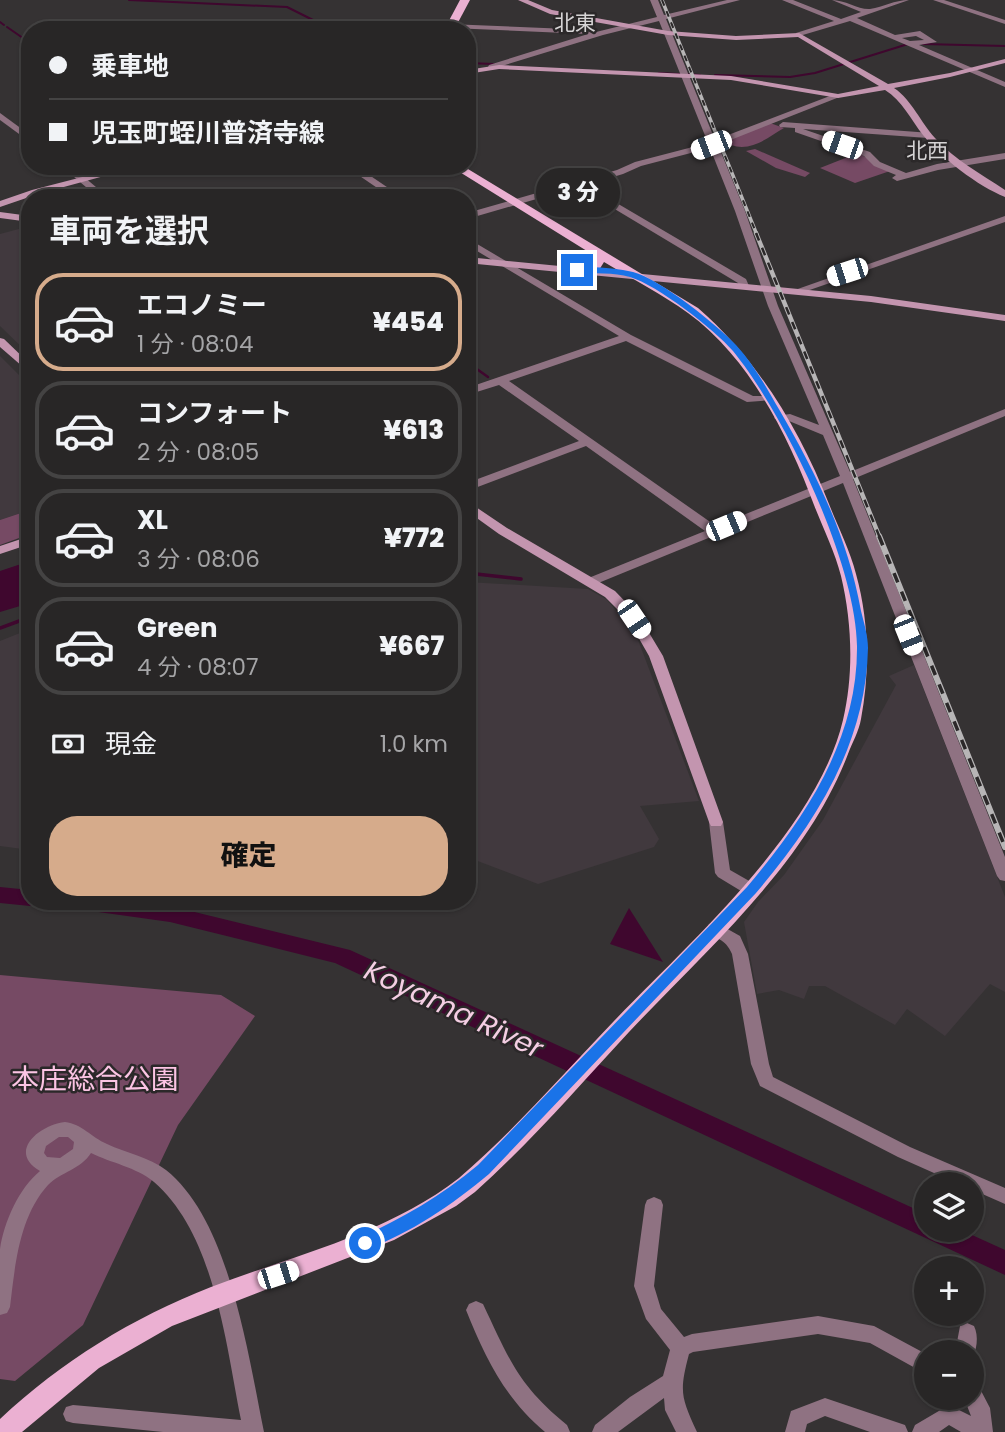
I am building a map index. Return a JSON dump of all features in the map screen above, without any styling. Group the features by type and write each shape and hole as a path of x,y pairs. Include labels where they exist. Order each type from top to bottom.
{"main road":[{"path":"454,21 465,0"},
{"path":"4,1432 38,1399 89,1360 141,1329 223,1294 343,1253 407,1224 452,1196 541,1111 752,890 793,841 831,780 854,713 862,646 855,592 842,545 769,398 736,349 713,327 664,293 469,175"},
{"path":"577,270 595,267 601,256"},
{"path":"664,293 665,283 675,280"}],"street":[{"path":"522,0 550,12 668,33 736,38 799,35 905,0"},
{"path":"654,0 769,289 773,306 846,477 1005,876"},
{"path":"476,70 600,33 736,0"},
{"path":"786,0 893,37 1005,85"},
{"path":"836,0 867,12"},
{"path":"937,0 1005,22"},
{"path":"476,29 600,33"},
{"path":"893,37 917,33 933,42 906,43"},
{"path":"799,35 889,88 908,105 928,135 958,163 1005,194"},
{"path":"476,214 711,145 778,123 838,96 889,88 1005,61"},
{"path":"492,67 758,81 838,96"},
{"path":"0,116 21,132"},
{"path":"778,123 928,135"},
{"path":"778,123 867,153 877,164 903,175"},
{"path":"0,131 21,127"},
{"path":"891,180 958,163 1005,156"},
{"path":"77,175 94,189"},
{"path":"52,189 102,175"},
{"path":"363,175 385,189"},
{"path":"579,184 743,281 744,286"},
{"path":"0,204 21,198"},
{"path":"0,215 21,218"},
{"path":"797,291 1005,219"},
{"path":"476,246 627,337 751,400 769,398"},
{"path":"476,261 797,291 1005,318"},
{"path":"476,389 627,337"},
{"path":"0,341 21,361"},
{"path":"501,382 714,531"},
{"path":"591,582 1005,412"},
{"path":"780,418 790,417 827,433"},
{"path":"476,484 587,442"},
{"path":"476,512 503,531 618,600 650,645 716,821 723,873 752,890"},
{"path":"0,550 21,543"},
{"path":"715,928 734,940 740,954 766,1082 904,1152 1005,1196"},
{"path":"47,1169 35,1154 36,1148 49,1132 73,1130 90,1145 137,1162 159,1175 177,1191 193,1215 234,1328 253,1432 72,1415"},
{"path":"0,1307 12,1236 47,1169 78,1158 90,1145"},
{"path":"654,1205 644,1286 653,1313 680,1348"},
{"path":"476,1310 500,1369 534,1411 560,1432"},
{"path":"680,1348 692,1343 818,1325 874,1335 914,1358"},
{"path":"966,1340 967,1332"},
{"path":"680,1348 672,1381 676,1410 687,1432"},
{"path":"601,1432 672,1381"},
{"path":"795,1432 797,1418 825,1407 898,1432"},
{"path":"980,1410 982,1432"},
{"path":"922,1432 949,1414 982,1432"}],"shaded area":[{"path":"21,228 21,346 0,326 0,234"},
{"path":"0,356 21,377 21,513 0,520"},
{"path":"21,564 21,606 0,612 0,571"},
{"path":"476,583 588,589 606,599 635,632 699,801 640,806 659,839 654,847 538,884 476,860"},
{"path":"21,633 21,849 0,846 0,641"},
{"path":"914,665 1005,897 1005,992 990,984 945,1036 907,1009 895,1025 825,986 809,986 804,999 779,990 757,994 744,922 758,902 784,875 823,820 896,685 889,676"},
{"path":"629,908 663,962 610,944"}],"green space":[{"path":"770,123 784,128 752,145 731,145 729,138"},
{"path":"755,149 810,173 805,177 776,168 746,151"},
{"path":"858,153 890,171 855,183 820,168"},
{"path":"21,513 21,537 0,545 0,520"},
{"name":"本庄総合公園","path":"0,975 221,995 255,1016 178,1125 83,1325 15,1381 0,1379"}],"waterway":[{"path":"129,0 287,7 315,21"},
{"path":"0,22 4,25"},
{"path":"7,27 21,37"},
{"path":"715,75 790,77 815,73 908,44"},
{"path":"923,44 1005,46"},
{"path":"476,63 494,64"},
{"path":"659,73 700,75"},
{"path":"476,368 488,377"},
{"path":"476,574 521,579"},
{"path":"0,628 21,620"},
{"name":"Koyama River","path":"0,895 21,897"},
{"name":"Koyama River","path":"141,910 170,914 341,956 418,989 914,1221"},
{"name":"Koyama River","path":"959,1242 1005,1263"}],"railway":[{"path":"662,0 757,235"},
{"path":"756,233 880,538"},
{"path":"879,536 1005,847"}],"district":[{"name":"北東","path":"575,23"},
{"name":"北西","path":"927,151"}],"route":[{"path":"365,1243 407,1224 452,1196 483,1169 752,890 793,841 831,780 843,752 854,713 862,646 859,613 849,568 830,516 780,418 750,368 736,349 713,327 671,297 632,275 577,270"}]}
